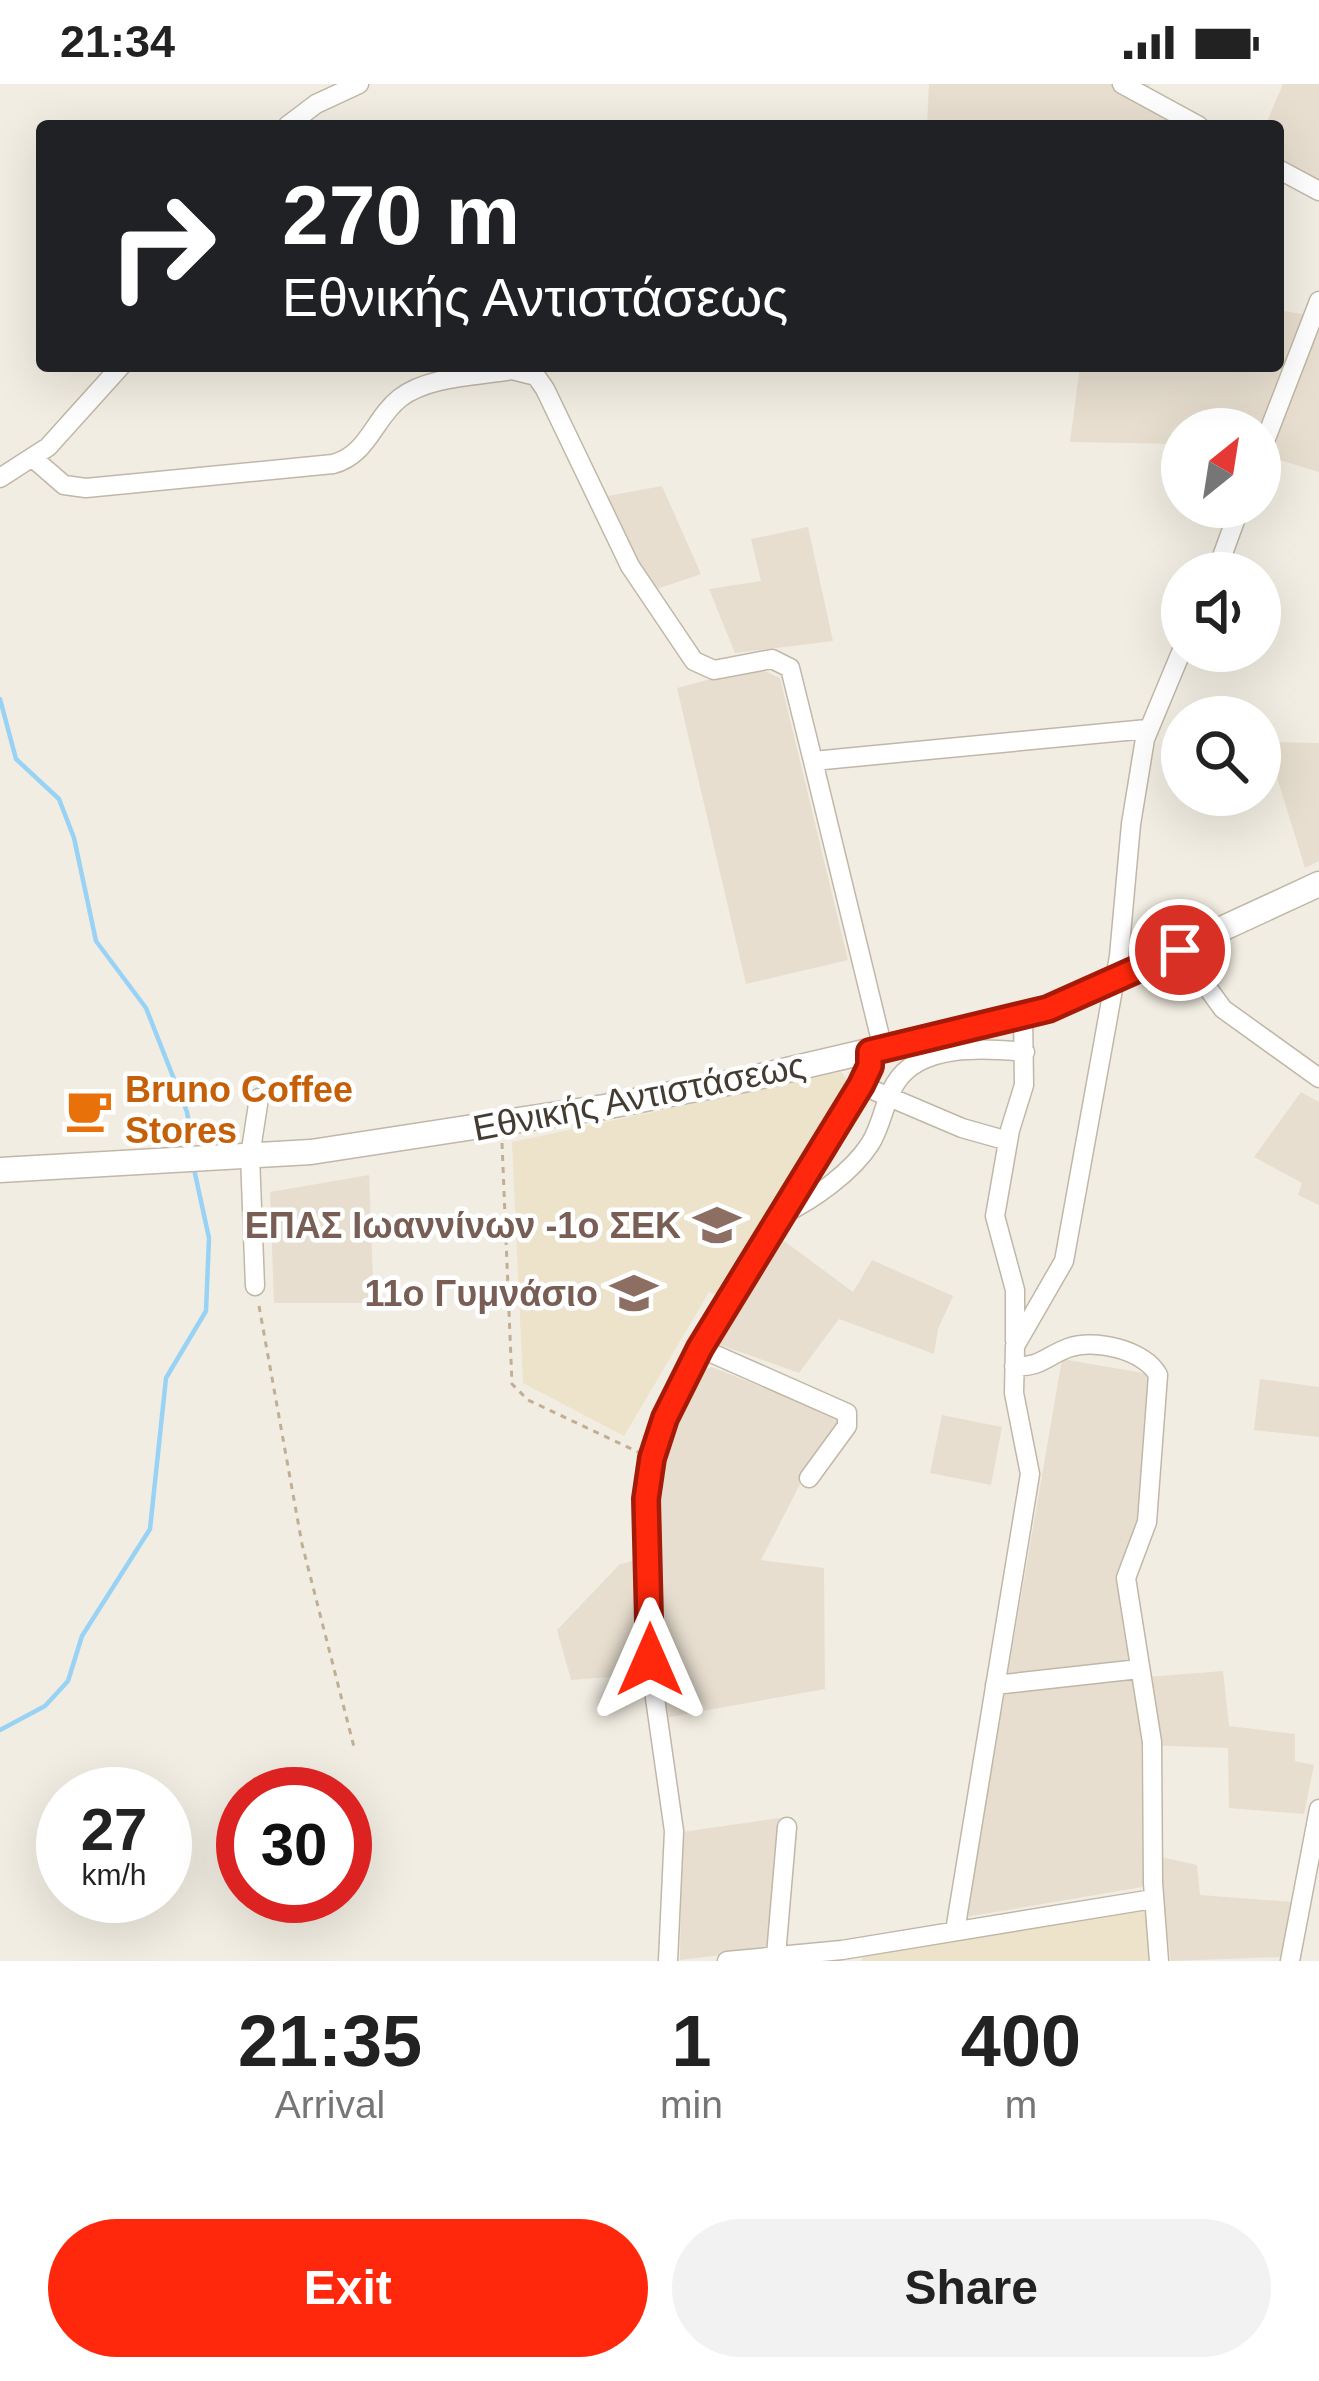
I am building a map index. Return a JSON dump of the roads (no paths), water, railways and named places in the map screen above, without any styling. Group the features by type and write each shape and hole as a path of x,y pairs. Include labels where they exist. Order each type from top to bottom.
{"street":[{"path":"295,120 316,104 359,84"},
{"path":"1122,84 1188,120"},
{"path":"1284,172 1319,191"},
{"path":"1278,408 1319,301"},
{"path":"0,478 34,459 115,372"},
{"path":"522,372 540,380 630,566 702,667 715,670 772,659 790,668 876,1050 861,1085 700,1348 672,1400 652,1458 645,1512 651,1670 674,1831 668,1961"},
{"path":"34,459 64,485 86,488 333,464 353,456 400,398 456,373"},
{"path":"1015,1356 1064,1261 1115,980 1131,824 1147,729 1172,672"},
{"path":"813,761 1147,729"},
{"name":"Εθνικής Αντιστάσεως","path":"0,1170 180,1156 250,1156 499,1124 710,1087 1023,1016 1115,980 1319,884"},
{"path":"1180,950 1223,1009 1319,1078"},
{"path":"955,1931 1030,1474 1014,1393 1016,1290 995,1216 1024,1085 1023,1016"},
{"path":"779,1215 855,1163 873,1139 902,1075 929,1058 980,1049 1025,1052"},
{"path":"861,1085 962,1128 1008,1141"},
{"path":"256,1286 250,1156 259,1098"},
{"path":"1015,1356 1038,1366 1076,1346 1128,1352 1156,1370 1159,1387 1147,1522 1126,1573 1152,1742 1159,1961"},
{"path":"700,1348 848,1415 848,1426 809,1478"},
{"path":"995,1685 1139,1670"},
{"path":"1290,1961 1319,1809"},
{"path":"776,1955 787,1828"},
{"path":"728,1961 842,1951 1154,1899"}],"waterway":[{"path":"0,699 16,759 59,799 74,838 96,941 146,1008 187,1112 194,1152"},
{"path":"0,1730 45,1706 68,1681 82,1636 150,1529 166,1378 206,1311 209,1238 194,1169"}],"place":[{"name":"Bruno Coffee Stores","path":"89,1110"},
{"name":"ΕΠΑΣ Ιωαννίνων -1ο ΣΕΚ","path":"717,1225"},
{"name":"11o Γυμνάσιο","path":"634,1293"}]}
